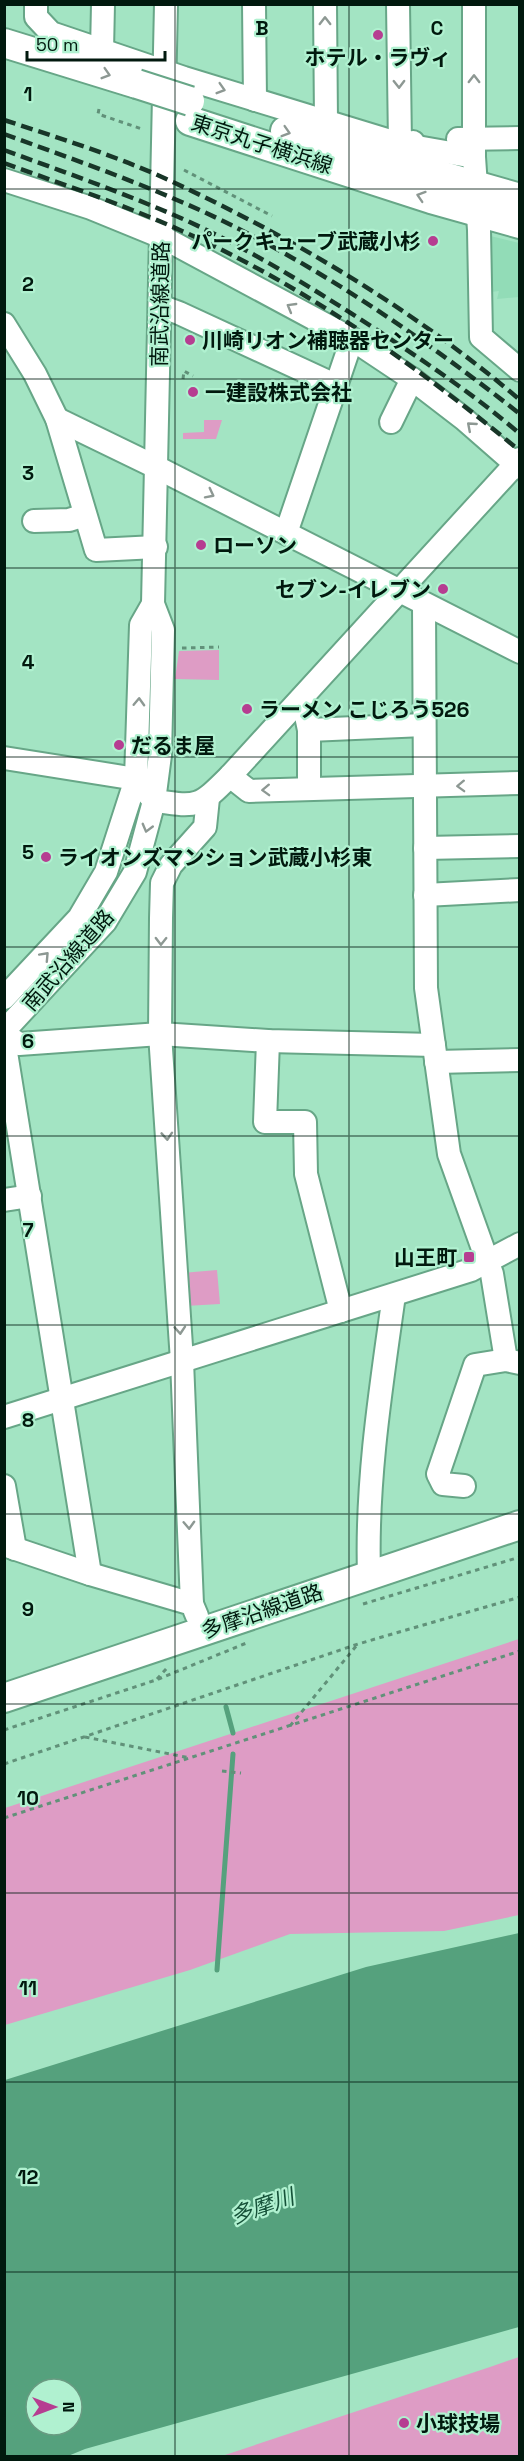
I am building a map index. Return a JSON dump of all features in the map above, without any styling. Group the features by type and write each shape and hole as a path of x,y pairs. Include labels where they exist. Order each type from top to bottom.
{"main road":[{"name":"東京丸子横浜線","path":"6,50 139,106 190,111 476,200 519,224"},
{"name":"東京丸子横浜線","path":"476,200 519,198"},
{"name":"多摩沿線道路","path":"4,1698 519,1525"}],"street":[{"path":"102,51 103,4"},
{"name":"南武沿線道路","path":"4,1033 105,922 135,872 154,801 160,755 163,630 153,604 158,468 166,4"},
{"path":"254,4 255,100"},
{"path":"325,4 326,122"},
{"path":"398,4 400,144"},
{"path":"474,4 474,147 481,337 519,370"},
{"path":"36,11 51,33 165,72 400,144 422,140 474,147 519,138"},
{"path":"4,180 91,208 162,237 352,339 412,379 518,464 208,798 190,806 154,801 136,779 4,758"},
{"path":"160,306 337,386"},
{"path":"4,324 35,374 57,419 96,550 156,548"},
{"path":"286,534 352,339"},
{"path":"391,422 412,379"},
{"path":"57,419 519,652"},
{"path":"34,522 69,520 85,515"},
{"name":"南武沿線道路","path":"4,998 48,953 84,909 106,872 136,779 141,626 153,604"},
{"path":"424,605 426,988 449,1154 488,1260 513,1361 475,1365 438,1474 442,1484 464,1486"},
{"path":"301,697 309,730 309,789"},
{"path":"309,730 424,725"},
{"path":"230,776 249,791 519,783"},
{"path":"203,1631 192,1604 182,1361 160,1034 162,883 171,865 205,827 208,798"},
{"path":"425,848 519,846"},
{"path":"135,872 162,883"},
{"path":"425,895 519,890"},
{"path":"4,1033 19,1044 160,1034 519,1060"},
{"path":"4,1040 90,1574"},
{"path":"268,1041 265,1122 305,1122 306,1174 341,1311"},
{"path":"4,1200 30,1196"},
{"path":"4,1417 471,1270 519,1244"},
{"path":"369,1574 368,1518 382,1382 394,1295"},
{"path":"4,1486 10,1547 90,1574 192,1604"}],"path":[{"path":"99,109 98,114 139,106"},
{"path":"182,169 272,216"},
{"path":"183,379 184,370 193,376"},
{"path":"177,648 219,647"},
{"path":"355,1607 519,1557"},
{"path":"4,1764 358,1644 519,1596"},
{"path":"4,1730 156,1680 259,1638"},
{"path":"290,1726 358,1644"},
{"path":"4,1818 519,1651"},
{"path":"83,1737 191,1758"},
{"path":"222,1771 241,1773"}],"shaded area":[{"path":"482,234 519,243 519,297 497,299 499,291 483,293"},
{"path":"204,420 222,420 216,439 183,439 183,433 204,432"},
{"path":"219,650 219,680 175,679 179,651"},
{"path":"217,1270 220,1304 185,1306 182,1273"},
{"path":"519,1639 519,1915 444,1931 290,1934 190,1970 5,2025 5,1808"},
{"path":"519,2357 519,2456 222,2456 490,2367"}],"water":[{"name":"多摩川","path":"519,1933 519,2327 85,2449 68,2456 5,2456 5,2080 366,1967"}],"waterway":[{"path":"226,1707 233,1733"},
{"path":"217,1970 233,1754"}],"railway":[{"path":"4,120 133,165 221,205 266,229 355,280 398,308 440,337 520,400"},
{"path":"4,134 170,197 262,241 376,310 449,360 520,414"},
{"path":"4,150 161,209 259,258 332,301 416,356 469,393 520,434"},
{"path":"4,163 182,231 272,276 316,302 400,358 520,451"}],"place":[{"name":"ホテル・ラヴィ","path":"378,35"},
{"name":"パークキューブ武蔵小杉","path":"433,241"},
{"name":"川崎リオン補聴器センター","path":"190,340"},
{"name":"一建設株式会社","path":"193,392"},
{"name":"ローソン","path":"201,545"},
{"name":"セブン-イレブン","path":"443,589"},
{"name":"ラーメン こじろう526","path":"247,709"},
{"name":"だるま屋","path":"119,745"},
{"name":"ライオンズマンション武蔵小杉東","path":"46,857"},
{"name":"山王町","path":"469,1257"},
{"name":"小球技場","path":"404,2423"}]}
